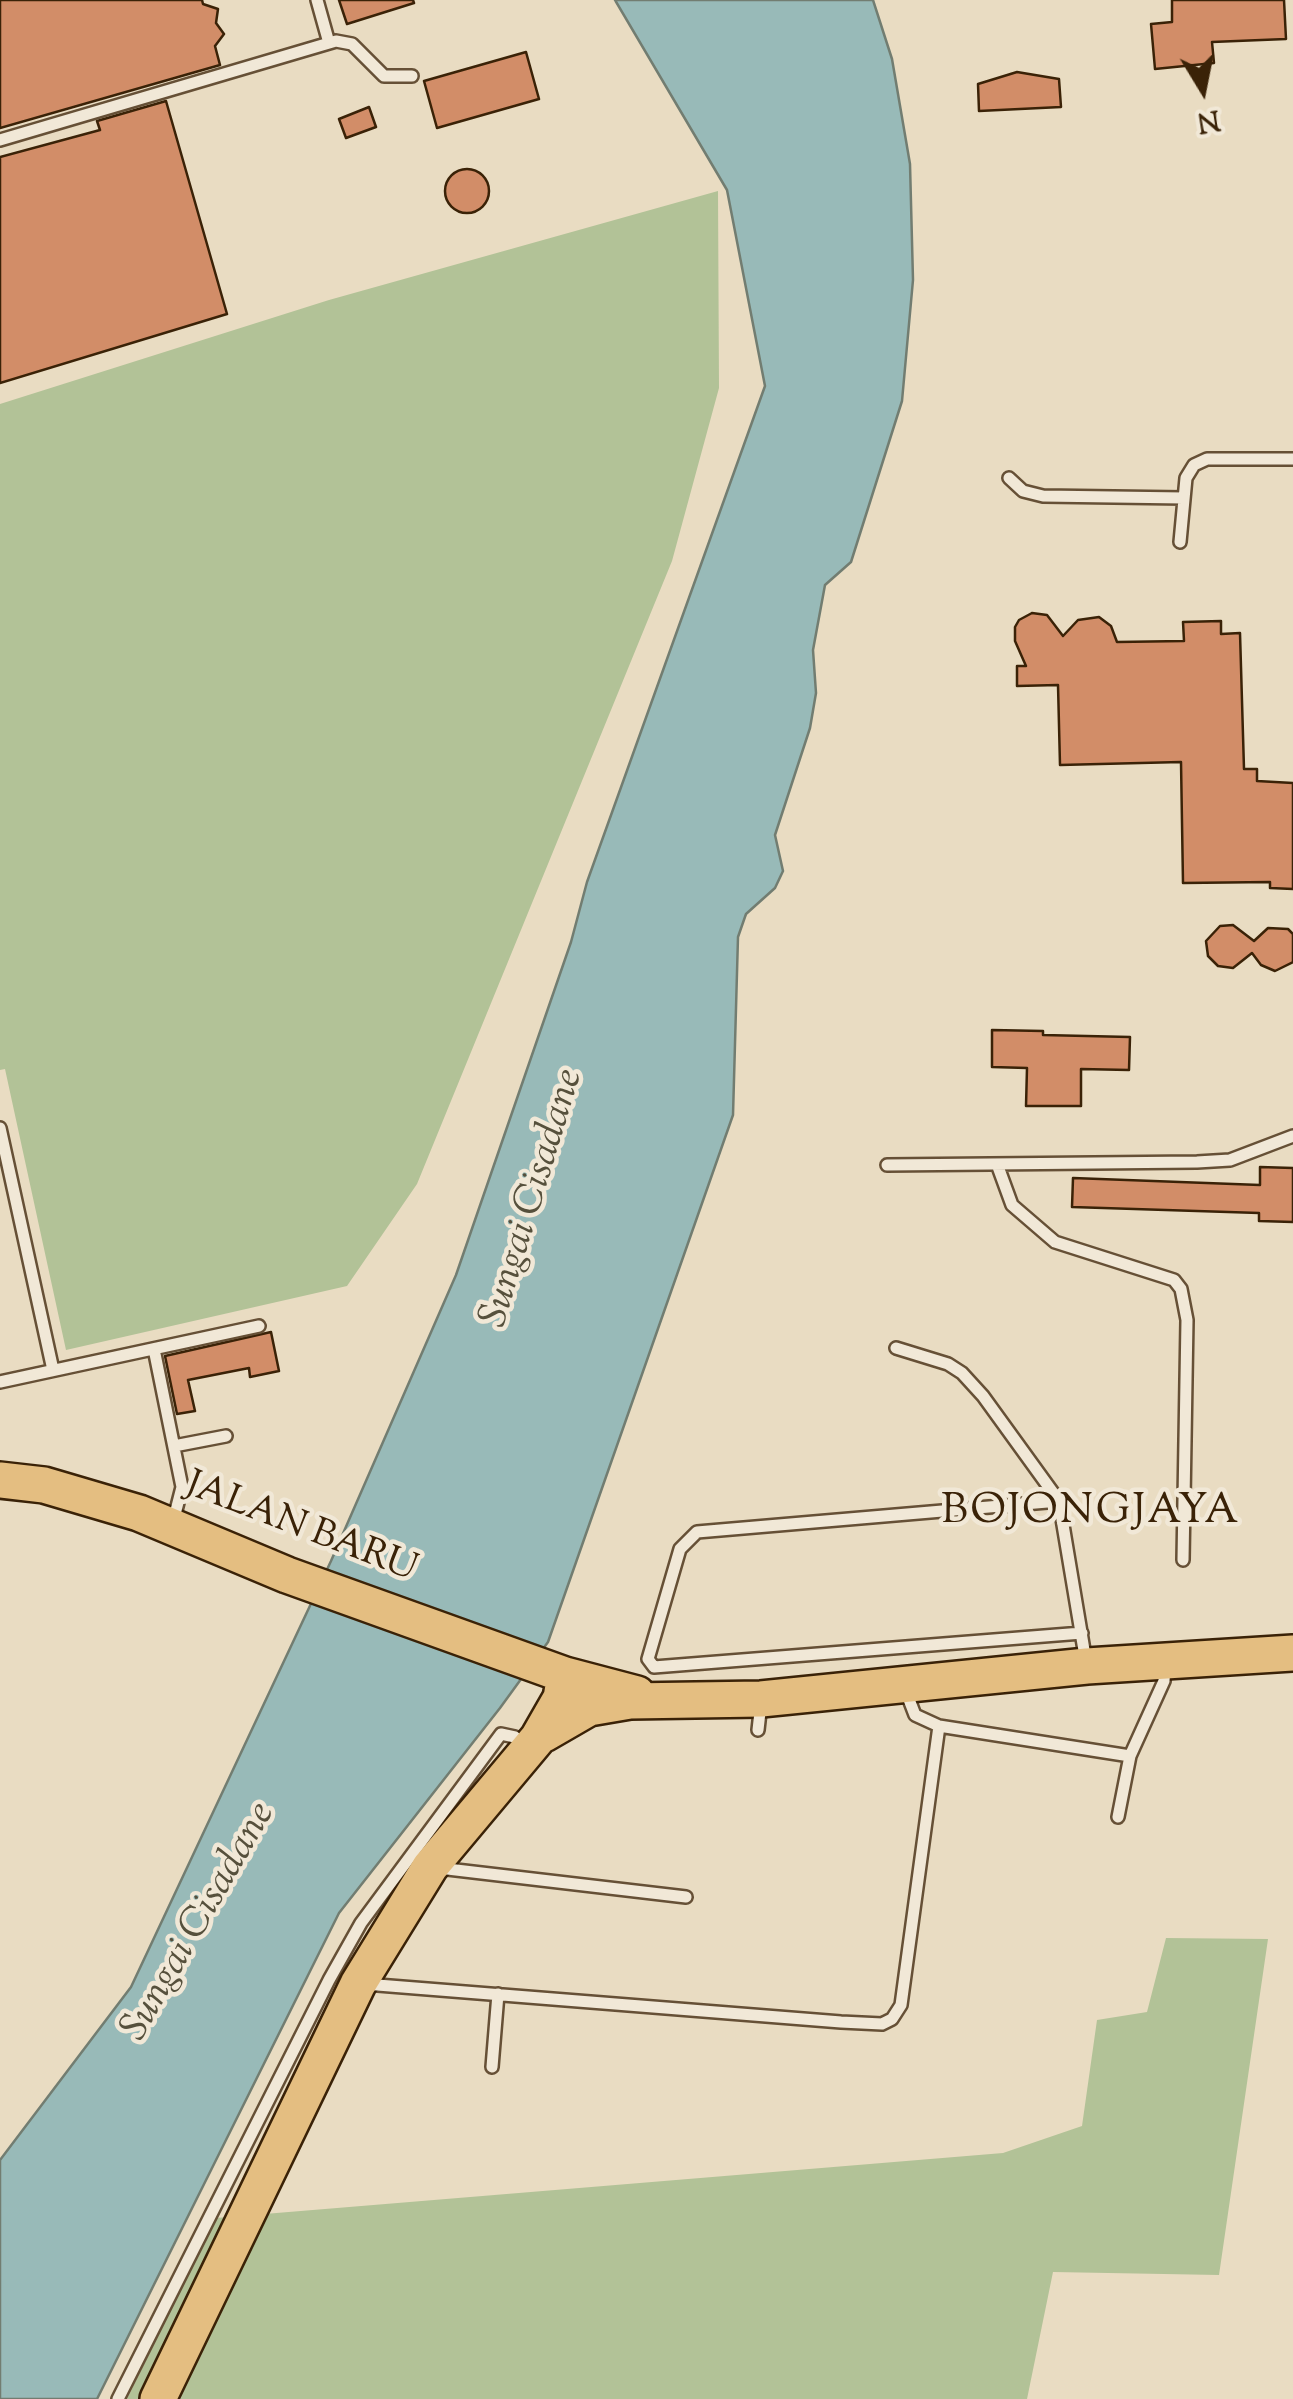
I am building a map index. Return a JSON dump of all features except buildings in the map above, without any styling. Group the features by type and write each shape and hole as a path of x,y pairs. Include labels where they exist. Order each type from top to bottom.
{"main road":[{"name":"JALAN BARU","path":"0,1480 44,1485 139,1513 287,1575 560,1673 669,1702"},
{"path":"534,1744 590,1708 630,1701 760,1714 1084,1650 1166,1660 1293,1654"},
{"path":"158,2399 358,1984 430,1866 534,1744 560,1698 560,1673"}],"lane":[{"path":"317,0 329,43"},
{"path":"0,140 341,40 352,44 384,76 412,76"},
{"path":"1180,542 1188,471 1199,461 1293,459"},
{"path":"1009,478 1023,491 1043,496 1184,498"},
{"path":"0,1128 53,1370"},
{"path":"886,1165 1230,1160 1293,1136"},
{"path":"997,1164 1012,1205 1056,1242 1174,1280 1181,1290 1187,1320 1183,1560"},
{"path":"0,1382 259,1326"},
{"path":"896,1348 948,1364 962,1373 1059,1501 1084,1650 654,1666 648,1659 680,1549 697,1532 1059,1501"},
{"path":"154,1349 182,1487 172,1526"},
{"path":"174,1446 226,1436"},
{"path":"1118,1817 1130,1756 1164,1680 1166,1660"},
{"path":"904,1685 914,1715 939,1726 1130,1756"},
{"path":"358,1984 882,2024 892,2019 901,2005 939,1726"},
{"path":"118,2399 361,1923 501,1734 534,1744"},
{"path":"430,1866 686,1897"},
{"path":"492,2067 498,1994"}],"green space":[{"path":"718,191 719,388 672,561 417,1184 347,1286 66,1350 5,1069 0,1070 0,404 329,300"},
{"path":"1166,1938 1268,1939 1219,2275 1053,2272 1027,2399 127,2399 216,2218 1003,2153 1082,2126 1097,2020 1147,2012"}],"water":[{"name":"Sungai Cisadane","path":"615,0 873,0 892,59 910,164 913,280 902,401 851,562 825,585 813,650 816,693 810,728 775,835 783,871 775,888 746,914 738,937 733,1115 548,1642 339,1913 97,2399 0,2399 0,2160 131,1987 331,1561 456,1275 571,942 587,882 765,386 727,190"}],"district":[{"name":"BOJONGJAYA","path":"1091,1515"}]}
